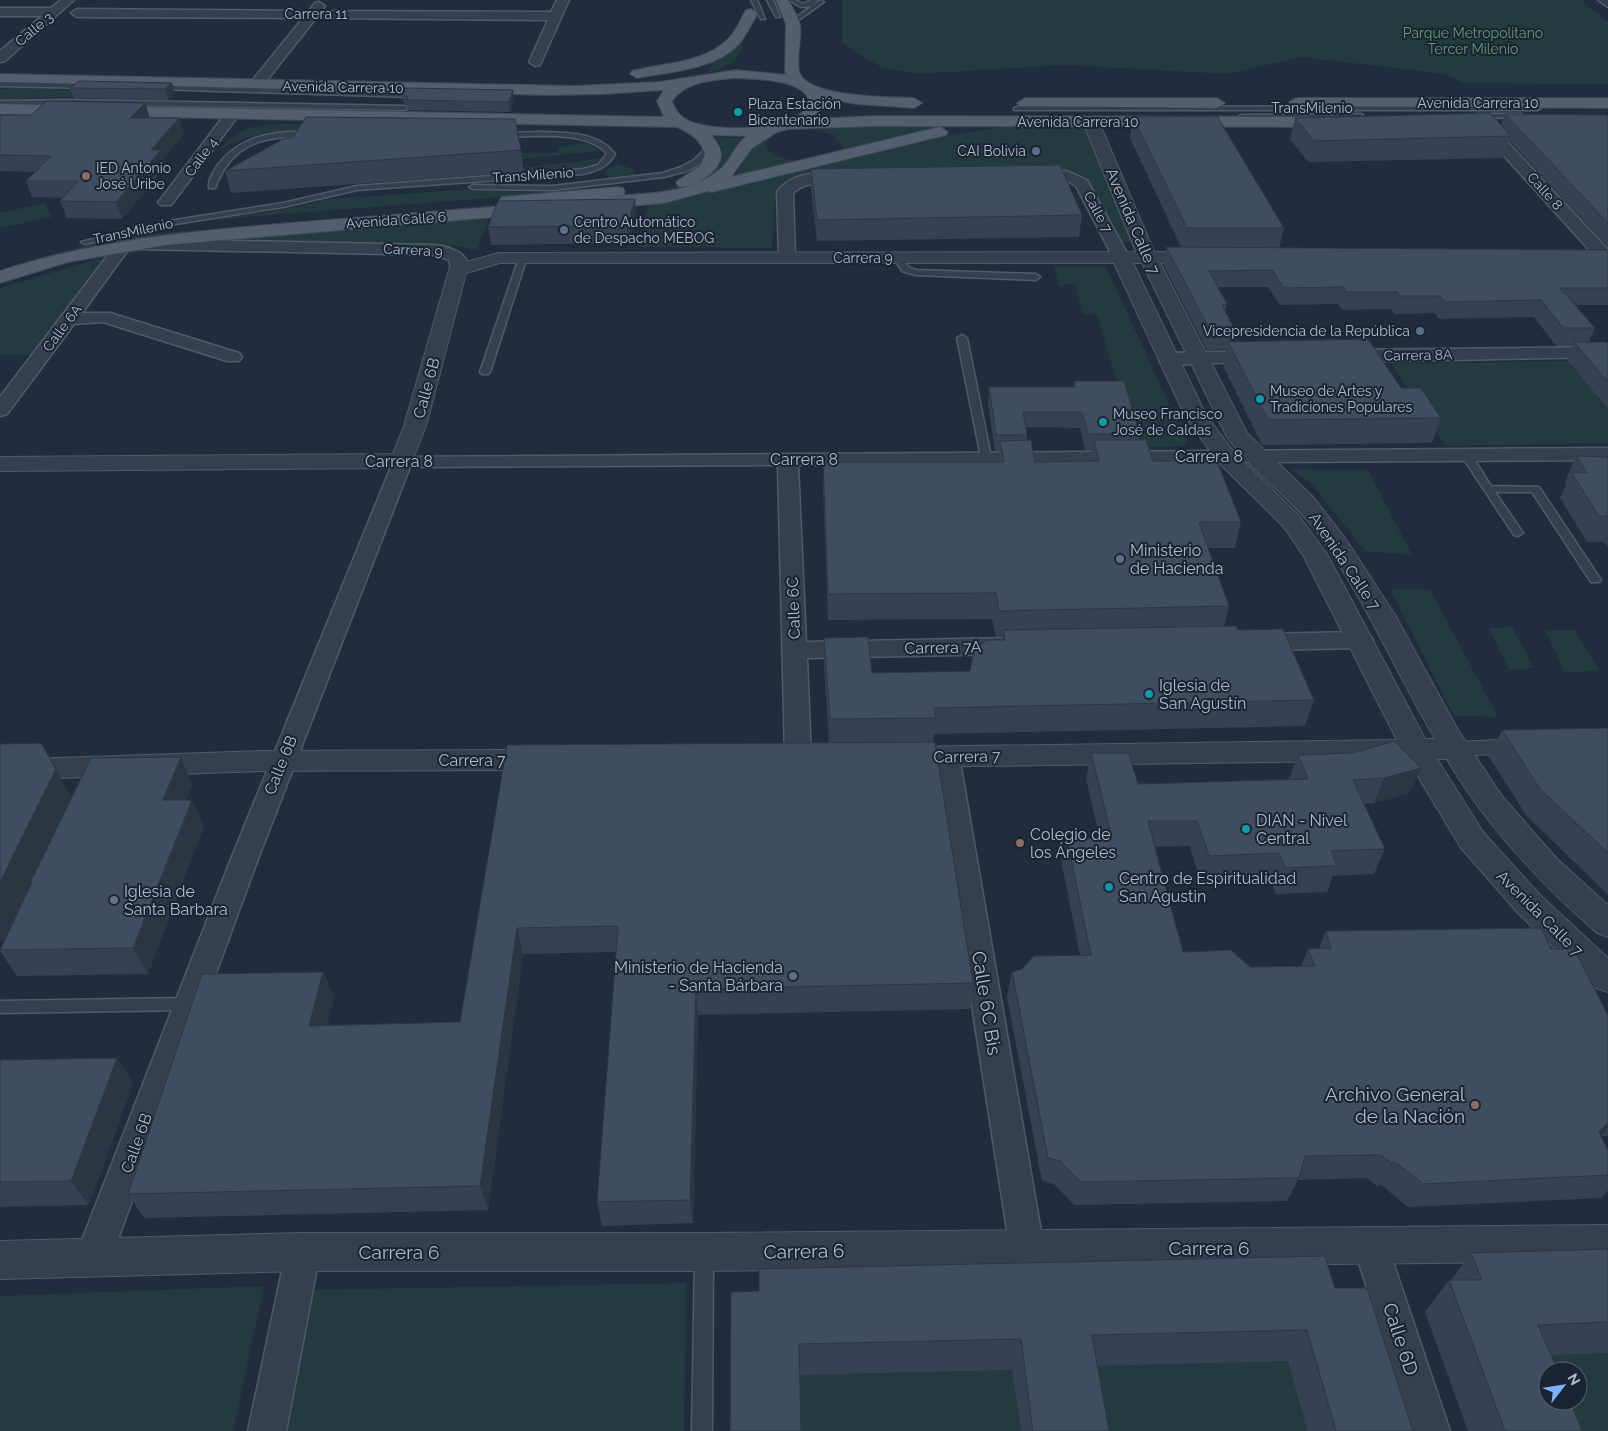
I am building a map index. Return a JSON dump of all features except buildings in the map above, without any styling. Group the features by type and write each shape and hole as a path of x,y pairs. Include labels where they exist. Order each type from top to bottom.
{"main road":[{"path":"771,130 789,125 809,115 815,109 817,103 815,96 805,88 792,72 793,22 782,0"},
{"path":"753,8 753,36"},
{"path":"378,88 450,81 584,83 616,79 700,59 721,51 733,41 753,8"},
{"path":"713,146 702,134 670,116 664,109 664,101 675,88 708,77 734,66 746,58"},
{"path":"708,77 736,74 764,75 805,88 858,100 925,103"},
{"name":"Avenida Carrera 10","path":"0,78 255,86 610,90 687,83"},
{"name":"Avenida Carrera 10","path":"1009,106 1608,103"},
{"name":"Avenida Carrera 10","path":"0,108 684,124 718,132 771,130"},
{"name":"Avenida Carrera 10","path":"789,125 843,121 1482,122 1538,120"},
{"path":"685,193 922,136 1001,121"},
{"name":"Avenida Calle 6","path":"0,277 48,262 128,244 320,226 650,200 685,193 723,176 730,169 745,146 771,130"},
{"name":"Avenida Calle 6","path":"0,265 85,242 193,226 657,188 680,183 704,171 712,162 713,146"}],"street":[{"name":"Calle 3","path":"0,58 68,0"},
{"path":"255,86 324,0"},
{"path":"535,62 562,0"},
{"path":"1604,0 1608,3"},
{"path":"0,12 54,12"},
{"name":"Carrera 11","path":"77,13 555,16"},
{"path":"0,45 14,45"},
{"name":"Calle 4","path":"166,202 234,112"},
{"name":"Avenida Calle 7","path":"1091,122 1148,259 1232,428 1255,456 1305,502 1341,550 1368,591 1455,749 1498,813 1576,897 1608,924"},
{"name":"Calle 8","path":"1482,122 1608,260"},
{"name":"Calle 7","path":"1012,175 1067,175 1082,183 1121,257"},
{"path":"787,258 785,192 788,187 802,181 824,177 864,177"},
{"name":"Carrera 9","path":"128,244 435,250 452,253 457,258 458,270 485,260 523,257 1121,257 1148,259 1222,257"},
{"name":"Calle 6A","path":"0,410 68,319 128,244"},
{"name":"Avenida Calle 7","path":"1121,257 1196,416 1225,456 1291,521 1304,537 1361,640 1416,749 1472,840 1498,872 1567,942 1608,978"},
{"path":"1588,260 1608,260"},
{"name":"Calle 6B","path":"93,1258 187,1004 281,761 415,426 458,270"},
{"path":"68,319 104,317 233,357"},
{"name":"Carrera 8A","path":"1332,356 1608,352"},
{"path":"1168,359 1273,357"},
{"name":"Carrera 8","path":"0,464 1608,454"},
{"name":"Calle 6C","path":"787,758 794,650 788,459"},
{"path":"1228,642 1361,640"},
{"name":"Carrera 7A","path":"794,650 1031,646"},
{"path":"1455,749 1540,746"},
{"name":"Carrera 7","path":"877,757 1455,749"},
{"name":"Calle 6C Bis","path":"946,756 1027,1249"},
{"path":"787,758 828,758"},
{"name":"Carrera 7","path":"0,770 102,772 281,761 564,760"},
{"name":"Carrera 6","path":"0,1260 303,1252 704,1252 1371,1247 1608,1243"},
{"name":"Calle 6D","path":"1371,1247 1431,1431"},
{"path":"267,1431 303,1252"}],"lane":[{"path":"770,0 778,16"},
{"path":"792,0 796,4 805,6 811,4 814,0"},
{"path":"793,22 821,2"},
{"path":"0,86 16,84 412,95"},
{"path":"0,103 71,102 405,108"},
{"name":"TransMilenio","path":"1009,106 1608,108"},
{"name":"TransMilenio","path":"1021,117 1538,120"},
{"path":"212,186 214,176 229,155 243,145 275,135 316,134"},
{"name":"TransMilenio","path":"85,242 169,223 283,205 357,188 572,174 603,164 609,159 611,154 609,148 599,141 581,137 490,135"},
{"name":"TransMilenio","path":"473,186 553,188 656,176 684,169 698,162 713,146"},
{"path":"485,372 523,257"},
{"path":"898,258 905,269 915,272 1036,277"},
{"path":"962,338 986,457"},
{"path":"1466,455 1518,533"},
{"path":"1488,489 1535,489 1595,580"},
{"path":"0,1007 187,1004"},
{"path":"702,1431 704,1252"}],"green space":[{"name":"Parque Metropolitano Tercer Milenio","path":"842,0 1581,0 1608,22 1608,84 1464,83 1445,74 1301,57 1229,74 1064,65 917,74 881,67 842,43"},
{"path":"743,41 740,53 732,62 710,72 712,66 705,61 729,52"},
{"path":"13,87 82,91 76,97 0,99 0,90"},
{"path":"288,124 580,130 284,130 251,137 220,149 235,135 250,128"},
{"path":"877,126 951,127 845,152 838,141 830,134 806,128"},
{"path":"1007,127 1085,128 1131,242 1120,242 1081,178 1068,172 812,174 786,181 775,193 772,248 638,247 648,205 941,136"},
{"path":"771,136 766,144 770,152 780,157 800,162 730,178 736,174 751,148"},
{"path":"716,138 746,138 736,147 725,167 713,177 692,186 667,192 633,198 127,240 85,248 0,273 0,270 47,255 128,236 660,191 698,181 719,165 722,148"},
{"path":"583,143 594,146 599,151 522,159 522,153 557,153 560,147"},
{"path":"602,158 595,163 576,170 524,172 523,168"},
{"path":"617,164 633,169 639,179 609,182 606,170"},
{"path":"459,190 556,193 194,221 281,210 330,199"},
{"path":"45,203 52,217 0,228 0,213"},
{"path":"489,217 477,250 452,245 220,240"},
{"path":"112,255 33,355 0,355 0,288"},
{"path":"1054,266 1106,267 1187,443 1185,446 1136,448 1097,315 1083,314 1075,285 1066,283 1063,286 1059,286"},
{"path":"1568,361 1608,410 1608,443 1446,446 1392,364"},
{"path":"1291,469 1368,470 1412,555 1365,551 1311,483"},
{"path":"1390,589 1430,589 1498,717 1454,716"},
{"path":"1512,627 1534,668 1509,670 1489,628"},
{"path":"1545,630 1575,630 1599,671 1565,672"},
{"path":"686,1283 684,1431 284,1431 309,1290"},
{"path":"264,1286 233,1431 0,1431 0,1296"},
{"path":"1608,1353 1608,1431 1540,1431 1511,1356"},
{"path":"1288,1361 1307,1431 1092,1431 1081,1366"},
{"path":"1012,1370 1021,1431 801,1431 799,1375"}],"place":[{"name":"Plaza Estación Bicentenario","path":"738,112"},
{"name":"CAI Bolivia","path":"1036,151"},
{"name":"IED Antonio José Uribe","path":"86,176"},
{"name":"Centro Automático de Despacho MEBOG","path":"564,230"},
{"name":"Vicepresidencia de la República","path":"1420,331"},
{"name":"Museo de Artes y Tradiciones Populares","path":"1260,399"},
{"name":"Museo Francisco José de Caldas","path":"1103,422"},
{"name":"Ministerio de Hacienda","path":"1120,559"},
{"name":"Iglesia de San Agustín","path":"1149,694"},
{"name":"DIAN - Nivel Central","path":"1246,829"},
{"name":"Colegio de los Ángeles","path":"1020,843"},
{"name":"Centro de Espiritualidad San Agustin","path":"1109,887"},
{"name":"Iglesia de Santa Barbara","path":"114,900"},
{"name":"Ministerio de Hacienda - Santa Bárbara","path":"793,976"},
{"name":"Archivo General de la Nación","path":"1475,1105"}]}
